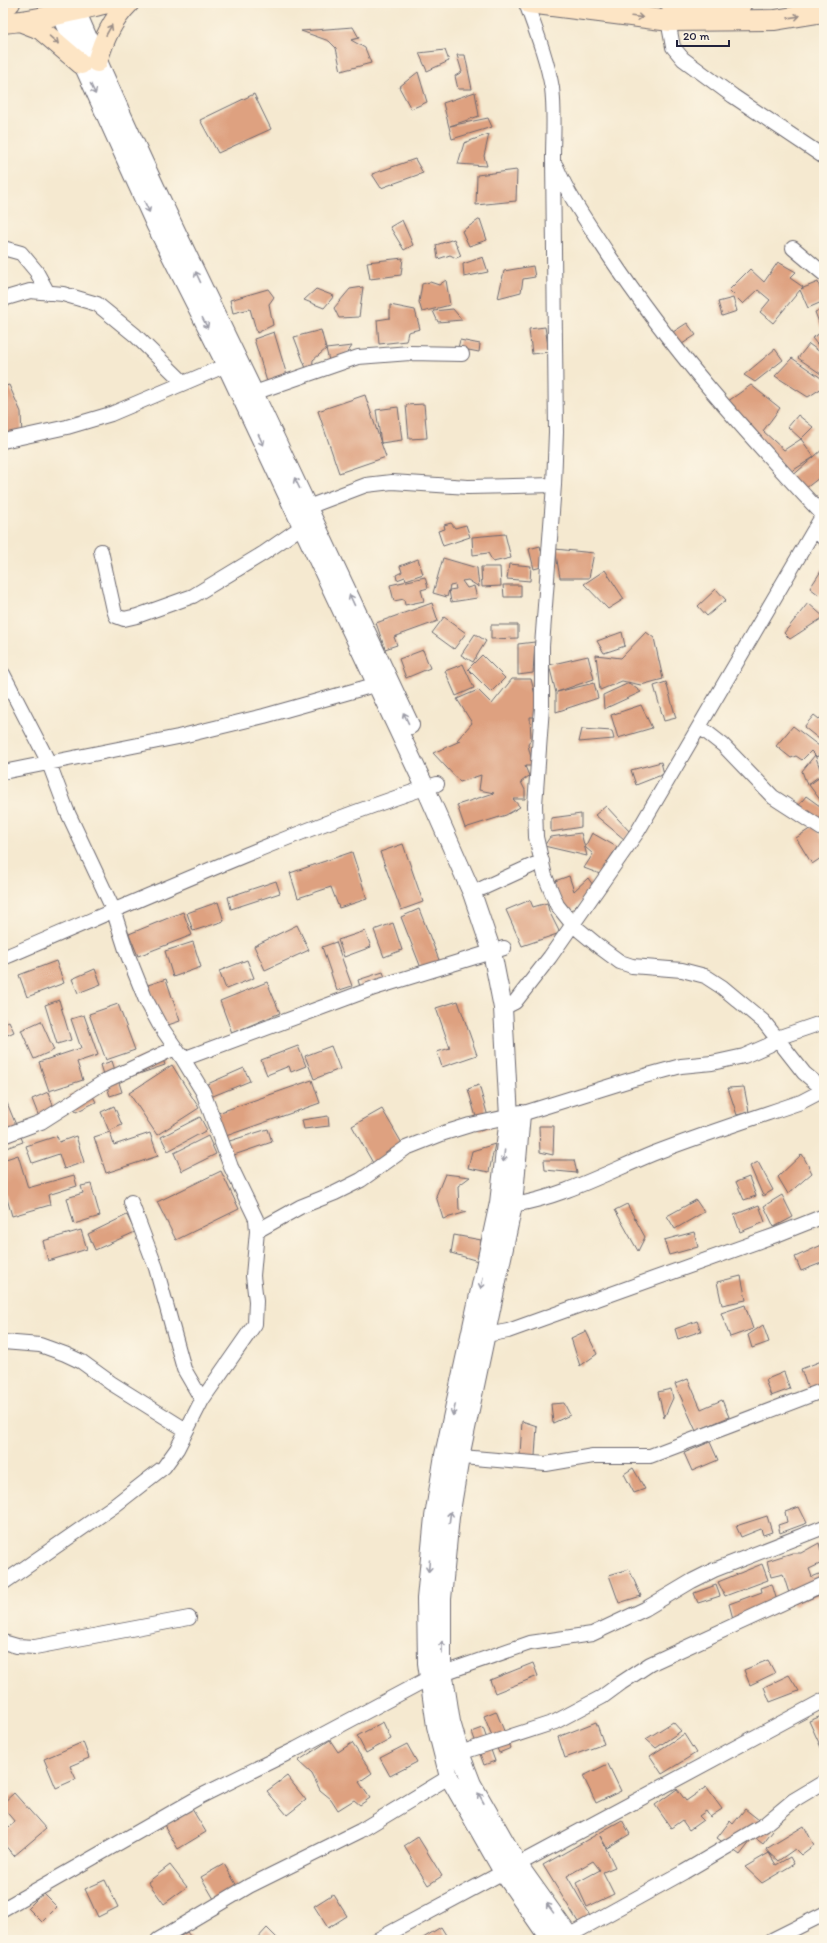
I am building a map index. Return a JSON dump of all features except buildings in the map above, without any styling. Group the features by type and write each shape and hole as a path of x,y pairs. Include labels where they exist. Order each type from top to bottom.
{"main road":[{"path":"3,5 10,3"},
{"path":"13,22 66,8 108,3"},
{"path":"13,22 40,29 89,63 116,15 129,3"},
{"path":"528,3 670,9 775,20 824,12"},
{"path":"670,9 742,3"}],"street":[{"path":"513,1206 536,1201 580,1186 652,1154 801,1102 824,1090 804,1073 764,1022 722,987 705,976 682,970 651,969 620,962 573,925 557,905 545,876 536,837 535,805 542,707 542,646 554,485 556,386 553,159 554,116 552,88 528,3"},
{"path":"66,8 156,226 232,363 308,517"},
{"path":"670,9 673,47 683,59 732,96 824,157"},
{"path":"509,1005 573,925 638,831 700,727 737,659 824,514 769,458 645,310 579,211 562,181 553,159"},
{"path":"3,248 20,253 36,270 48,293"},
{"path":"793,248 824,274"},
{"path":"3,299 30,291 63,294 97,304 135,335 184,383"},
{"path":"254,393 358,357 410,353 462,354"},
{"path":"3,441 67,427 111,414 232,363"},
{"path":"232,363 254,393 383,683 431,785 483,888 498,950 509,1005 515,1115 513,1206 486,1335 452,1456"},
{"path":"101,551 116,616 124,619 137,616 193,596 264,553 308,517 366,485 392,482 468,487 554,485"},
{"path":"816,528 824,539"},
{"path":"3,674 49,763 67,811 113,909 127,953 145,998 159,1024 202,1092 231,1167 256,1219 257,1232 253,1276 256,1301 255,1324 202,1400 177,1449 164,1466 114,1506 3,1583"},
{"path":"3,772 185,735 383,683"},
{"path":"700,727 723,745 773,797 824,830"},
{"path":"3,958 113,909 211,870 277,840 357,810 431,785"},
{"path":"431,785 472,893 498,950"},
{"path":"483,888 542,861"},
{"path":"3,1136 41,1122 107,1080 374,988 441,966 498,950"},
{"path":"257,1232 300,1207 335,1193 361,1180 406,1148 470,1125 515,1115 681,1066 712,1063 744,1056 769,1046 777,1038 824,1022"},
{"path":"515,1115 500,1203 452,1456 450,1517 436,1676 436,1726 449,1776 510,1868 550,1940"},
{"path":"131,1202 156,1268 184,1369 202,1400"},
{"path":"486,1335 508,1331 776,1235 824,1216"},
{"path":"3,1342 40,1345 82,1362 111,1383 186,1430"},
{"path":"452,1456 546,1464 593,1456 650,1456 824,1390"},
{"path":"3,1909 201,1796 296,1749 436,1676 530,1643 592,1634 645,1609 692,1581 714,1570 824,1527"},
{"path":"460,1753 554,1722 602,1697 621,1682 650,1664 824,1584"},
{"path":"3,1642 17,1646 35,1647 189,1618"},
{"path":"436,1676 460,1753 472,1784 510,1868 567,1938 764,1825 794,1800 824,1782"},
{"path":"377,1940 824,1700"},
{"path":"158,1940 249,1886 360,1831 449,1776"},
{"path":"772,1940 824,1914"}]}
